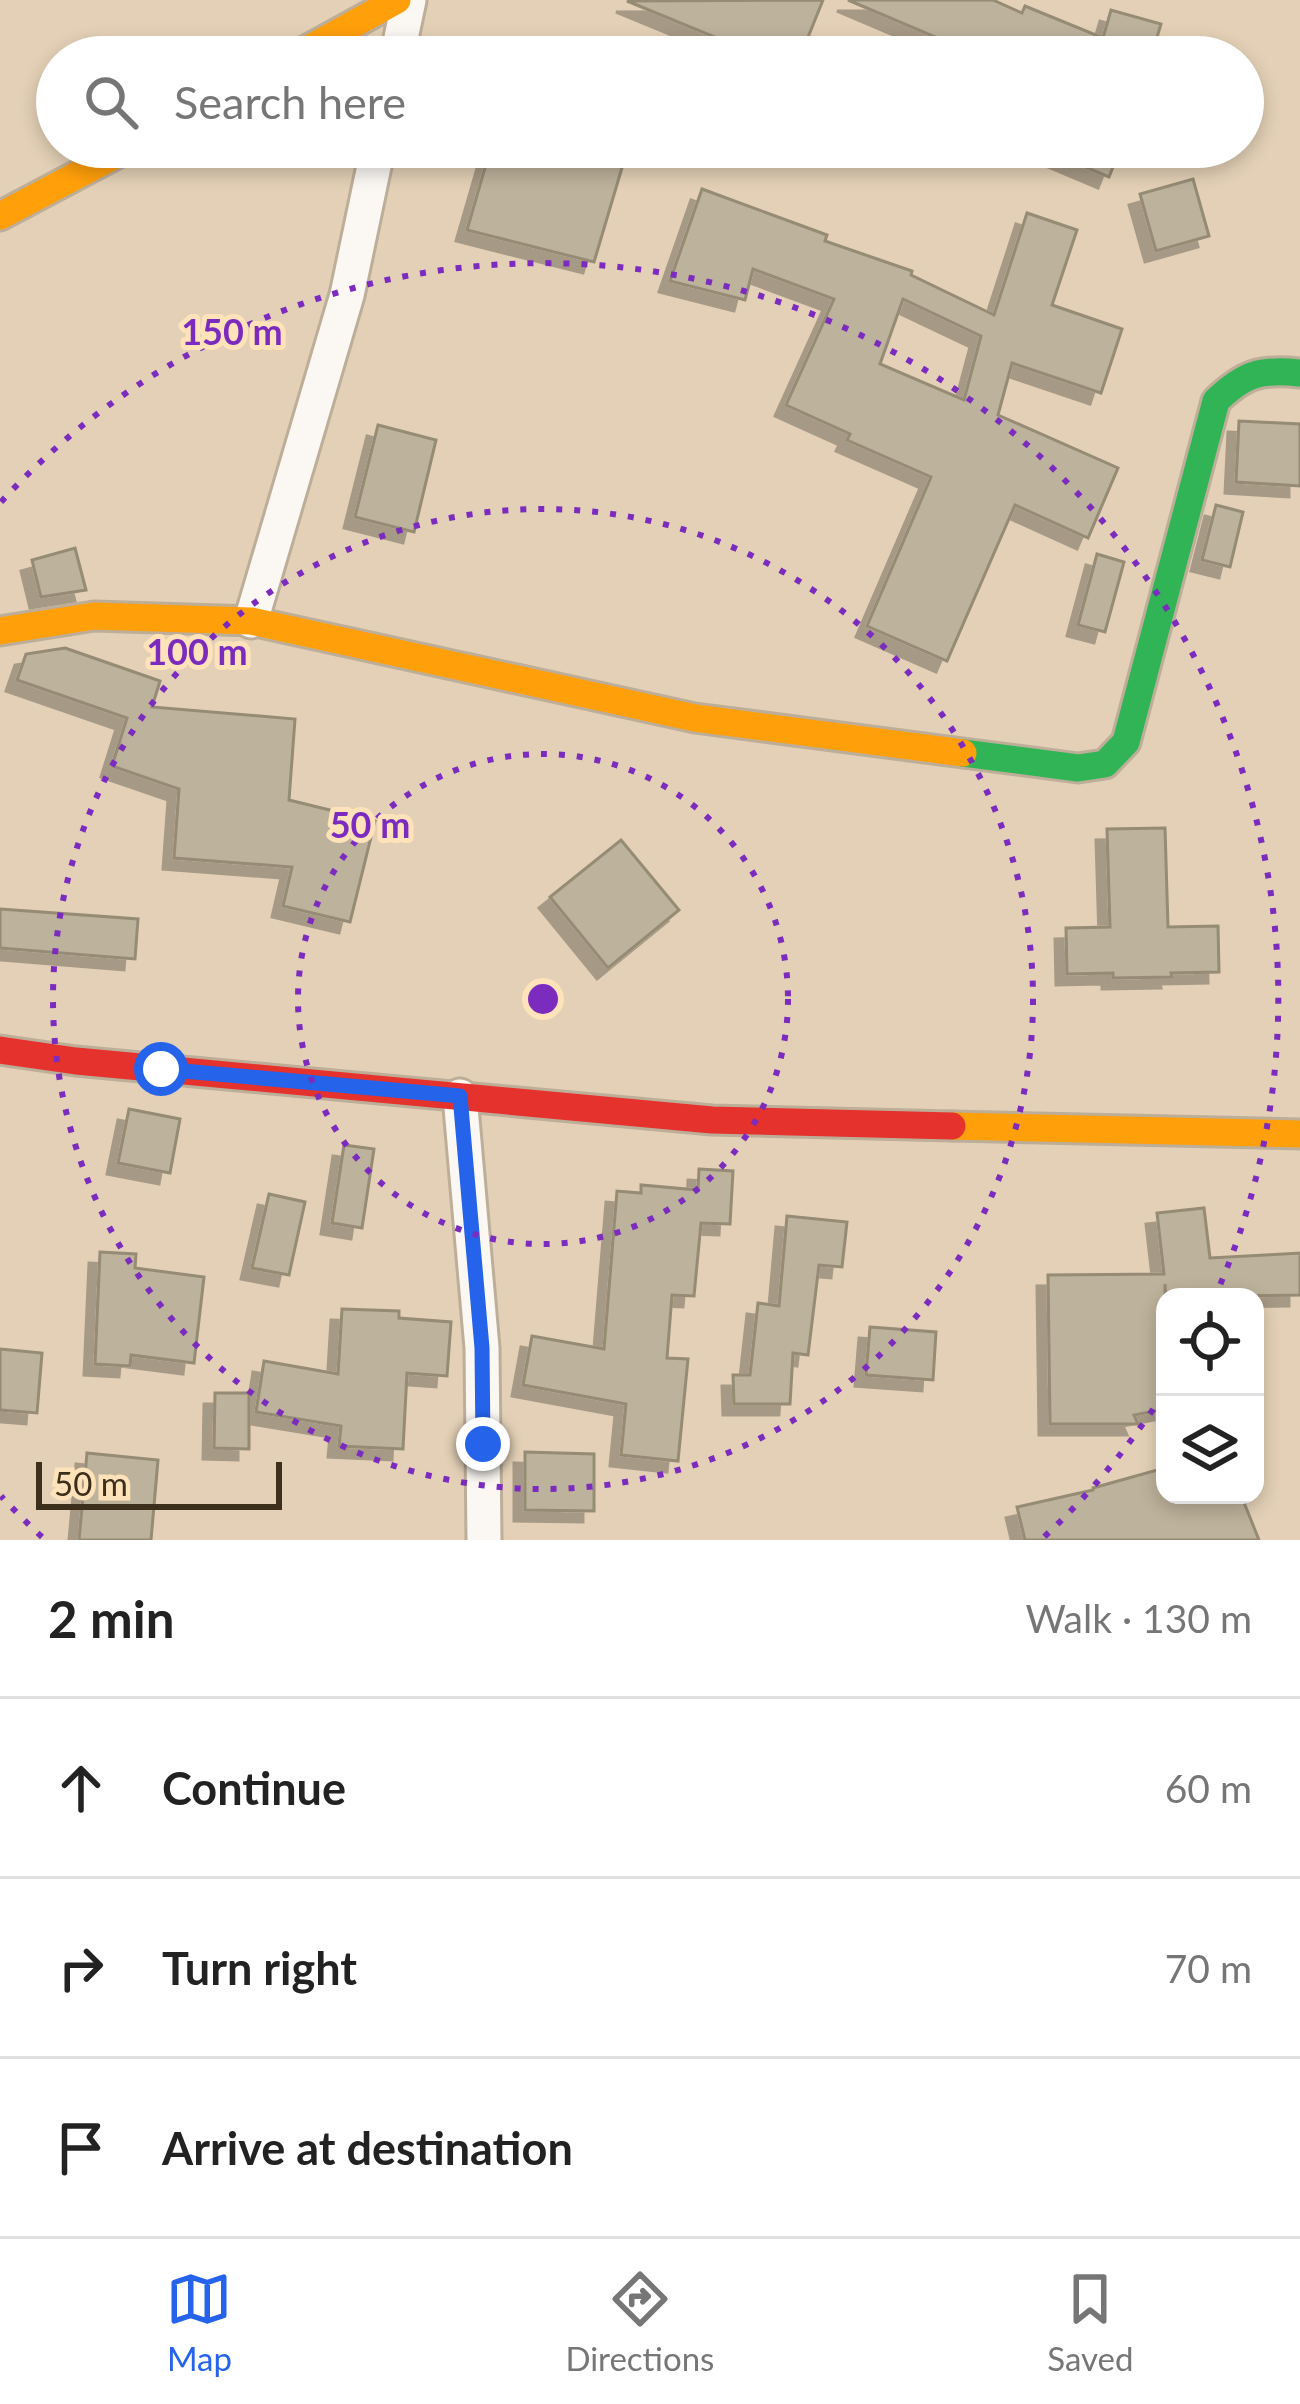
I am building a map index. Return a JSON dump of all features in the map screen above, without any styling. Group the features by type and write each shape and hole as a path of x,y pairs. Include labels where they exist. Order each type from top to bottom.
{"street":[{"path":"332,36 398,0"},
{"path":"401,36 409,0"},
{"path":"0,216 90,168"},
{"path":"251,621 347,295 374,168"},
{"path":"0,631 94,616 251,621 695,718 1078,768 1105,764 1126,742 1216,401 1236,380 1262,368 1300,373"},
{"path":"0,1050 712,1120 1300,1134"},
{"path":"460,1096 482,1348 484,1540"}],"building":[{"path":"823,0 808,36 712,36 627,1"},
{"path":"848,0 993,0 1022,13 1025,6 1098,36 933,36"},
{"path":"1111,10 1161,24 1157,36 1104,36"},
{"path":"485,168 622,168 594,262 467,230"},
{"path":"1088,168 1113,168 1109,177"},
{"path":"1193,179 1209,236 1156,251 1140,194"},
{"path":"702,189 827,235 825,241 912,271 911,275 994,315 1027,213 1077,230 1052,305 1122,329 1101,393 1012,363 998,415 1118,468 1088,538 1015,505 947,661 867,626 931,477 847,440 850,434 786,405 834,299 753,269 745,300 670,281","holes":["903,299 981,336 964,400 880,364"]},
{"path":"1239,421 1300,424 1300,486 1236,482"},
{"path":"378,425 436,440 414,532 355,517"},
{"path":"1216,505 1243,512 1230,567 1202,560"},
{"path":"75,548 86,590 41,597 32,560"},
{"path":"1097,554 1124,562 1105,632 1078,625"},
{"path":"65,648 160,681 152,707 295,719 289,800 375,821 350,922 283,906 292,867 174,858 179,789 112,766 127,718 17,680 26,654"},
{"path":"1165,828 1168,927 1218,926 1219,972 1113,978 1113,973 1067,974 1066,928 1110,927 1107,829"},
{"path":"621,840 679,910 608,968 550,897"},
{"path":"0,909 138,919 135,959 0,948"},
{"path":"129,1109 180,1119 170,1173 118,1163"},
{"path":"344,1145 374,1149 362,1228 332,1223"},
{"path":"699,1169 733,1171 730,1224 701,1223 694,1296 672,1295 667,1358 688,1359 678,1461 621,1455 626,1404 523,1385 532,1336 604,1349 617,1191 641,1193 641,1185 698,1190"},
{"path":"269,1194 305,1202 289,1275 252,1268"},
{"path":"1204,1208 1210,1258 1300,1253 1300,1295 1264,1296 1264,1288 1165,1288 1165,1284 1165,1288 1156,1288 1156,1411 1134,1415 1138,1424 1050,1424 1048,1275 1164,1274 1157,1213"},
{"path":"787,1216 847,1222 842,1267 819,1265 808,1355 793,1353 790,1404 734,1404 733,1375 750,1375 758,1303 779,1306"},
{"path":"100,1252 136,1254 135,1268 204,1277 194,1363 131,1355 130,1366 95,1364"},
{"path":"342,1309 399,1311 399,1318 451,1322 447,1376 407,1373 403,1449 339,1446 341,1426 256,1412 264,1361 338,1374"},
{"path":"870,1327 936,1332 933,1380 866,1375"},
{"path":"0,1349 42,1353 37,1413 0,1410"},
{"path":"215,1393 249,1393 249,1449 214,1448"},
{"path":"525,1452 594,1454 594,1511 525,1510"},
{"path":"87,1453 158,1460 151,1540 79,1540"},
{"path":"1156,1470 1156,1504 1245,1504 1259,1540 1025,1540 1017,1507"}],"traffic: fast":[{"path":"963,753 1078,768 1105,764 1126,742 1216,401 1254,375 1300,373"}],"traffic: slow":[{"path":"332,36 397,0"},
{"path":"0,216 90,168"},
{"path":"0,631 94,616 251,621 695,718 963,753"},
{"path":"952,1126 1300,1134"}],"traffic: jam":[{"path":"0,1050 712,1120 952,1126"}],"route":[{"path":"161,1069 460,1096 482,1348 483,1444"}]}
